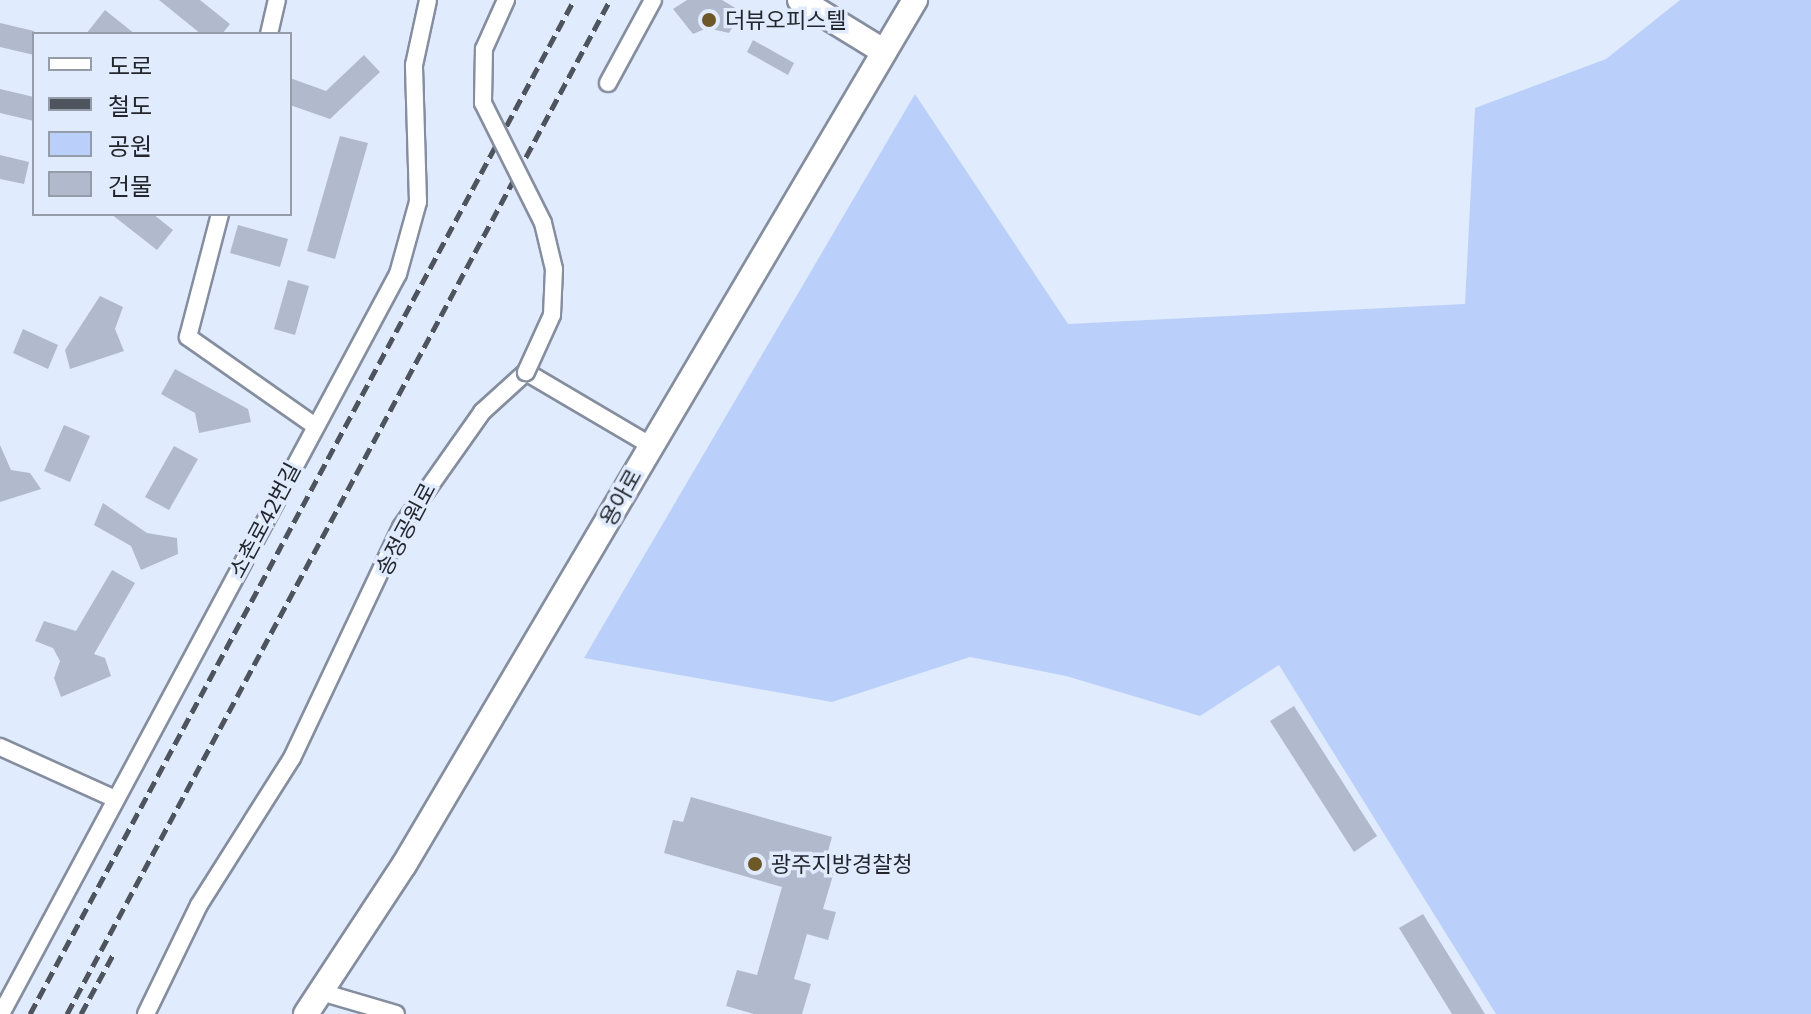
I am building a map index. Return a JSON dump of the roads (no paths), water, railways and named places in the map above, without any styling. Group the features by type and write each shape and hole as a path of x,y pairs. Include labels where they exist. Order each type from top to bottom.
{"street":[{"path":"269,32 277,0"},
{"name":"소촌로42번길","path":"1,1014 113,798 380,312 414,230 414,65 428,0"},
{"name":"송정공원로","path":"146,1014 199,905 292,758 419,494 482,412 526,372 552,315 554,269 543,223 483,103 484,49 506,0"},
{"path":"608,83 653,0"},
{"path":"800,0 883,51"},
{"name":"용아로","path":"306,1014 412,852 915,0"},
{"path":"219,216 188,337 315,426"},
{"path":"526,372 650,445"},
{"path":"0,747 113,798"},
{"path":"321,992 396,1014"}],"railway":[{"path":"30,1014 574,0"},
{"path":"67,1014 610,0"},
{"path":"81,1014 114,953"}],"place":[{"name":"더뷰오피스텔","path":"709,20"},
{"name":"광주지방경찰청","path":"755,864"}]}
